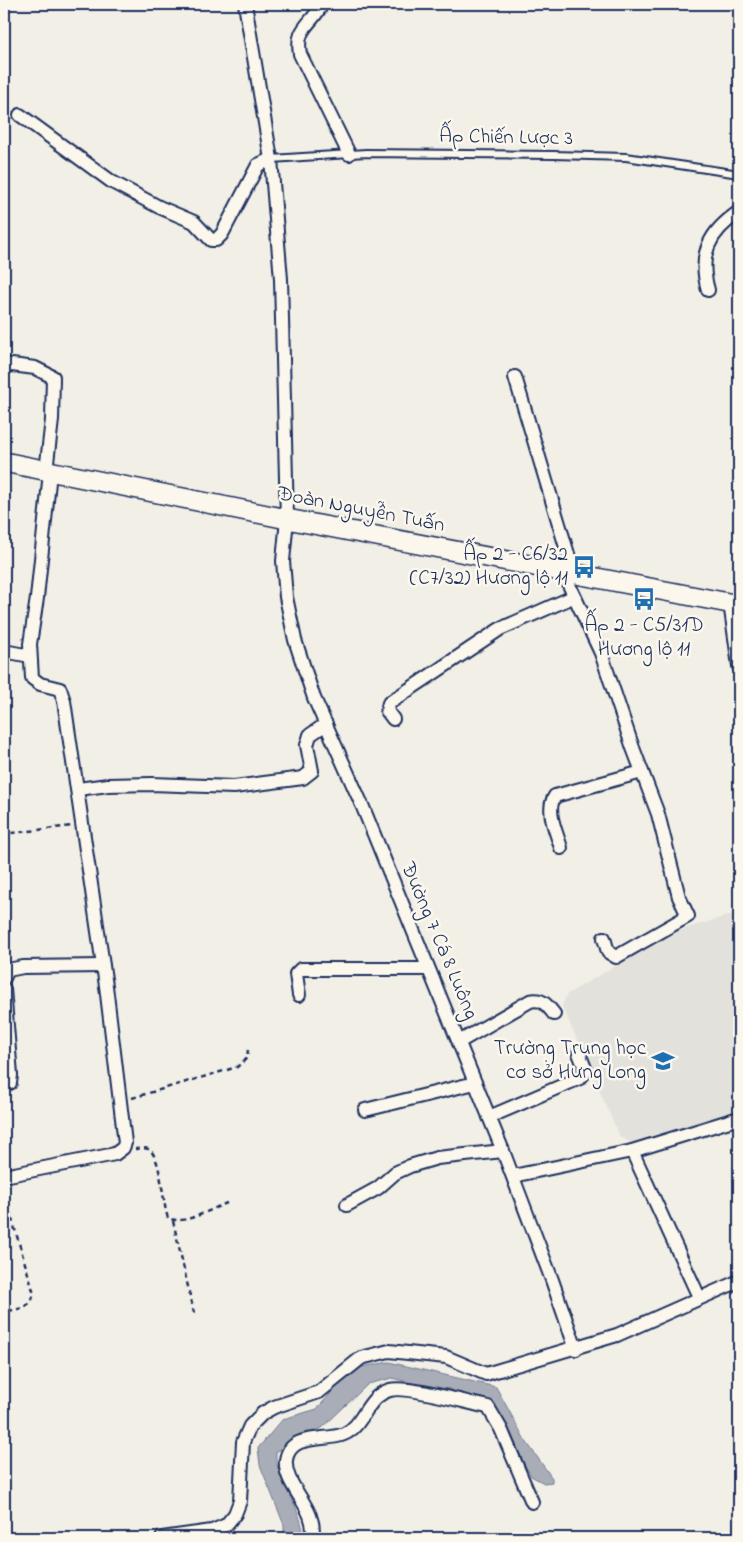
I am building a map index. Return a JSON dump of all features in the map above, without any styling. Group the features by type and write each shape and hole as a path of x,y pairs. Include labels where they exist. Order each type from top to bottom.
{"main road":[{"name":"Đoàn Nguyễn Tuấn","path":"4,462 288,519 735,604"}],"street":[{"name":"Đường 7 Cá 8 Luông","path":"245,4 271,158 282,279 288,519 283,561 286,597 296,640 314,698 362,805 503,1151 576,1348"},
{"path":"322,4 301,31 298,41 300,54 349,154"},
{"path":"20,114 112,182 159,207 194,222 211,240 216,240 222,234 258,165 271,158"},
{"path":"708,290 704,274 708,243 718,229 739,212"},
{"path":"4,364 35,368 53,377 53,410 48,472 30,656 32,678 40,684 60,688 84,825 125,1136 125,1143 121,1150 115,1154 4,1176"},
{"path":"515,377 573,597 601,653 658,814 679,897 688,916 616,957 608,952 604,938"},
{"path":"393,719 387,711 389,703 500,629 573,597"},
{"path":"735,604 739,666"},
{"path":"4,651 30,656"},
{"path":"78,789 108,785 152,784 234,787 302,778 310,775 312,771 308,745 310,735 326,724"},
{"path":"561,848 550,810 550,802 555,796 642,772"},
{"path":"4,978 8,970 23,968 103,966"},
{"path":"299,995 296,974 301,969 428,969"},
{"path":"4,989 11,1075 10,1083 4,1085"},
{"path":"458,1042 536,999 543,1002 554,1014"},
{"path":"489,1118 580,1078 586,1071 579,1053"},
{"path":"365,1110 475,1083"},
{"path":"512,1176 632,1151 739,1118"},
{"path":"347,1205 378,1188 395,1173 410,1166 437,1158 503,1151"},
{"path":"632,1151 700,1297"},
{"path":"162,1538 212,1531 226,1524 234,1514 240,1501 243,1442 250,1426 263,1413 274,1407 319,1392 361,1358 389,1351 446,1357 486,1374 617,1335 739,1281"},
{"path":"312,1538 311,1516 288,1475 286,1460 290,1451 299,1442 308,1439 331,1438 346,1433 358,1423 369,1403 391,1390 413,1390 488,1408 501,1429 532,1502"}],"lane":[{"name":"Ấp Chiến Lược 3","path":"271,158 349,154 626,157 739,174"}],"path":[{"path":"4,838 12,833 84,825"},
{"path":"121,1101 237,1067 247,1058 248,1050"},
{"path":"121,1150 147,1148 151,1150 156,1161 168,1218 173,1220 186,1219 227,1203"},
{"path":"4,1192 34,1294 31,1302 23,1308 4,1312"},
{"path":"173,1220 194,1313"}],"shaded area":[{"name":"Trường Trung học cơ sở Hưng Long","path":"739,912 739,1115 637,1146 620,1137 562,1006 567,994 672,933"},
{"path":"389,1362 496,1387 525,1440 552,1478 552,1482 544,1483 531,1476 499,1418 450,1389 428,1387 392,1378 368,1384 322,1428 300,1437 276,1452 280,1473 299,1516 303,1538 284,1538 284,1525 260,1465 258,1448 283,1419 317,1409 343,1379 362,1367"}],"place":[{"name":"Ấp 2 - C6/32 (C7/32) Hương lộ 11","path":"584,567"},
{"name":"Ấp 2 - C5/31D Hương lộ 11","path":"644,599"},
{"name":"Trường Trung học cơ sở Hưng Long","path":"663,1061"}]}
